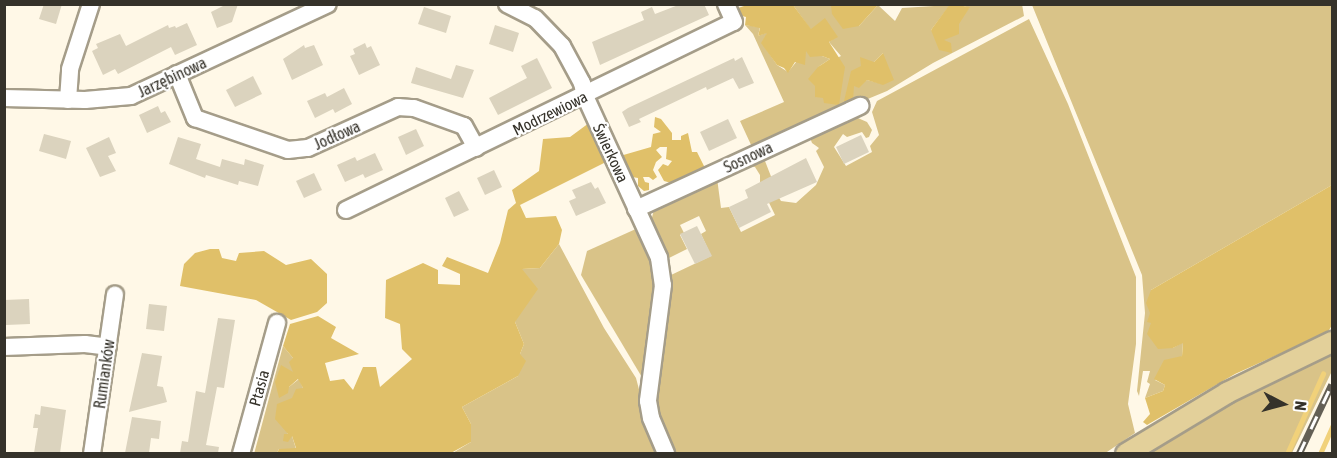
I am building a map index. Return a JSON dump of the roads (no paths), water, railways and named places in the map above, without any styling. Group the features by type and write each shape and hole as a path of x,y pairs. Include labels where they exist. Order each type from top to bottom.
{"main road":[{"path":"1126,453 1227,393 1327,345"}],"street":[{"path":"69,100 70,69 91,4"},
{"name":"Jarzębinowa","path":"4,98 69,100 131,96 328,4"},
{"name":"Świerkowa","path":"507,4 529,9 562,46 582,83 585,96 662,267 662,294 648,401 651,418 666,453"},
{"name":"Modrzewiowa","path":"346,210 734,22 726,4"},
{"name":"Jodłowa","path":"177,74 195,118 288,150 308,148 398,107 414,108 464,126 476,148"},
{"name":"Sosnowa","path":"636,209 860,106"},
{"name":"Rumianków","path":"92,453 115,295"},
{"name":"Ptasia","path":"241,453 277,323"},
{"path":"4,347 85,344 108,347"}],"waterway":[{"path":"1287,454 1323,374"},
{"path":"1320,454 1332,427"}],"railway":[{"path":"1299,454 1332,384"}]}
